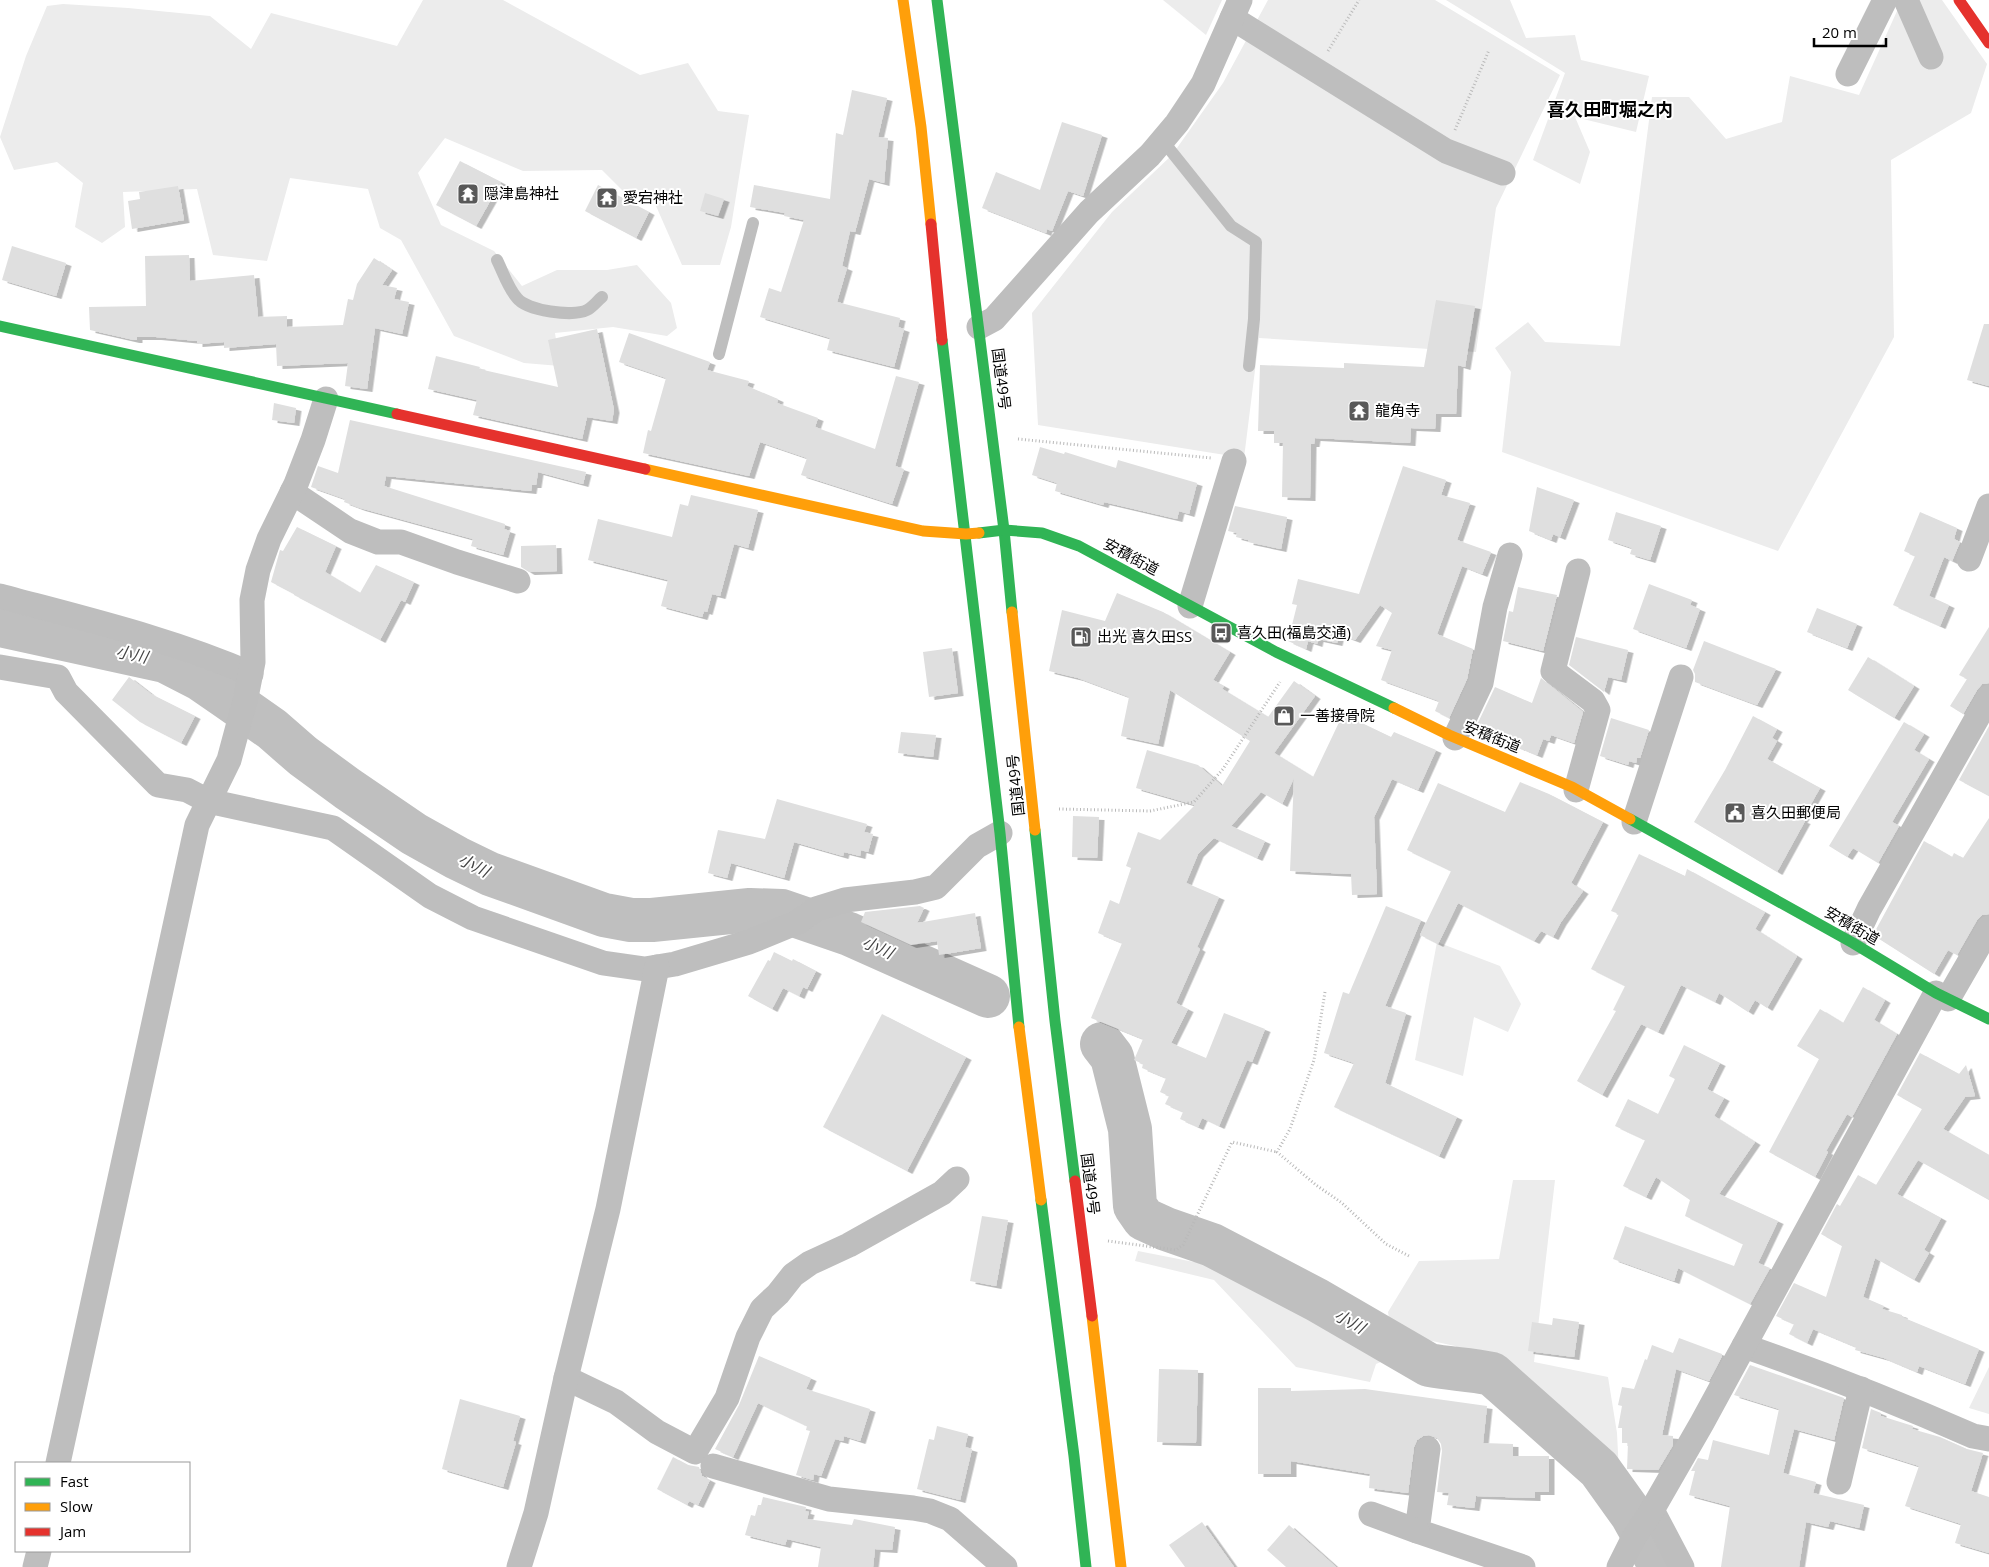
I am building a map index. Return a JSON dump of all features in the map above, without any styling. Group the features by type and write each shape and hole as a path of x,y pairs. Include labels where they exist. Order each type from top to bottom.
{"main road":[{"name":"国道49号","path":"904,0 921,127 942,336 1000,833 1018,1023 1074,1456 1086,1567"},
{"name":"国道49号","path":"937,0 993,436 1055,1021 1121,1567"},
{"path":"1959,0 1989,43"},
{"name":"安積街道","path":"0,326 923,531 966,534 1004,530 1042,533 1080,546 1294,661 1455,738 1576,790 1853,943 1942,996 1989,1019"}],"street":[{"path":"1848,74 1885,0"},
{"path":"1906,0 1931,57"},
{"path":"979,327 994,319 1090,212 1150,155 1177,123 1203,84 1236,9 1316,70 1446,151 1503,173"},
{"path":"58,1462 197,825 229,760 249,685 254,622 252,600 258,570 269,538 292,492 313,440 326,399"},
{"path":"1190,606 1234,460"},
{"path":"292,492 350,531 378,542 401,542 518,582"},
{"path":"1969,559 1989,506"},
{"path":"1455,738 1480,683 1494,607 1510,554"},
{"path":"1576,790 1598,710 1593,701 1553,671 1578,571"},
{"path":"0,596 171,643 222,661 249,685"},
{"path":"0,667 58,676 66,692 158,785 187,790 208,801 333,828 430,896 473,918 603,963 645,969 675,964 749,942 845,900 915,892 936,887 976,846 1000,833"},
{"path":"1634,822 1681,677"},
{"path":"1853,943 1869,910 1989,697"},
{"path":"1619,1567 1942,996 1989,928"},
{"path":"519,1567 536,1513 566,1378 608,1209 657,967"},
{"path":"566,1378 616,1402 658,1432 695,1452 727,1398 748,1337 762,1309 778,1294 793,1275 810,1263 849,1245 942,1193 957,1179"},
{"path":"1744,1346 1861,1389 1973,1436 1989,1439"},
{"path":"1839,1482 1861,1389"},
{"path":"1417,1531 1428,1449"},
{"path":"713,1466 829,1499 930,1511 950,1519 1005,1567"},
{"path":"1372,1514 1511,1565"},
{"path":"1644,1523 1682,1567"},
{"path":"35,1567 39,1552"}],"lane":[{"path":"1162,141 1230,226 1256,242 1254,319 1249,366"},
{"path":"719,354 753,223"},
{"path":"497,260 516,298 522,303 542,310 565,313 580,312 589,309 602,297"}],"path":[{"path":"1316,70 1359,0"},
{"path":"1446,151 1489,50"},
{"path":"993,436 1234,460"},
{"path":"1034,811 1069,808 1150,811 1194,802 1223,769 1294,661"},
{"path":"1277,1152 1290,1129 1314,1060 1325,992"},
{"path":"1082,1237 1176,1250 1183,1245 1232,1142 1277,1152 1342,1203 1386,1244 1409,1256"}],"shaded area":[{"path":"423,0 503,0 640,75 688,63 718,111 749,115 731,227 720,265 682,265 649,190 625,193 602,170 523,171 445,138 418,173 441,225 494,251 522,286 557,270 607,270 637,265 671,303 677,328 667,336 613,327 555,333 560,366 524,363 454,336 401,240 380,228 368,189 290,178 267,261 213,255 197,189 123,192 125,227 102,243 75,227 83,183 57,162 14,170 0,137 26,56 47,6 63,4 210,16 251,49 271,13 397,46"},
{"path":"1163,0 1222,0 1206,35"},
{"path":"1268,0 1435,0 1560,75 1496,208 1476,352 1259,338 1244,458 1038,425 1032,313 1112,212 1172,155 1223,83"},
{"path":"1446,0 1510,0 1526,38 1575,35 1581,60 1649,76 1636,132 1575,117 1590,152 1580,184 1533,160 1565,73"},
{"path":"1902,0 1942,0 1987,64 1971,113 1891,160 1894,337 1778,551 1502,452 1511,372 1495,348 1528,322 1545,342 1620,346 1652,97 1689,97 1726,139 1782,122 1790,76 1859,95"},
{"path":"1437,942 1500,966 1521,1004 1508,1032 1474,1017 1463,1076 1415,1060"},
{"path":"1513,1180 1555,1180 1534,1362 1608,1377 1617,1433 1619,1473 1577,1424 1543,1403 1492,1366 1455,1346 1423,1339 1390,1325 1388,1312 1419,1261 1499,1259"},
{"path":"1138,1251 1194,1262 1227,1260 1393,1357 1376,1364 1370,1382 1296,1367 1214,1280 1135,1261"},
{"path":"1989,1367 1989,1414 1969,1408"}],"building":[{"path":"852,90 887,98 878,137 888,138 884,183 869,179 855,232 850,231 842,266 847,268 837,302 900,318 898,327 904,329 894,367 827,350 830,338 760,317 769,288 781,292 804,220 784,216 785,213 750,207 754,185 830,199 836,133 843,135"},
{"path":"1062,122 1102,135 1083,196 1068,191 1052,231 1047,229 1046,233 982,208 996,172 1040,190"},
{"name":"隠津島神社","path":"460,161 501,182 476,226 436,205"},
{"name":"愛宕神社","path":"598,185 649,212 636,238 585,211"},
{"path":"178,186 184,220 132,229 128,201 140,199 139,192"},
{"path":"705,193 724,199 718,216 700,211"},
{"path":"12,246 66,263 56,296 2,280"},
{"path":"189,255 190,281 254,275 258,317 287,316 287,327 343,325 348,299 353,300 357,284 374,258 392,270 382,285 397,288 394,299 409,302 402,334 375,328 367,389 345,386 348,363 277,366 276,344 224,348 224,342 197,344 197,341 156,337 137,337 137,340 134,340 90,330 89,307 146,306 145,256"},
{"path":"1436,300 1475,306 1465,367 1458,365 1456,414 1436,414 1435,429 1411,428 1410,443 1315,438 1314,444 1311,444 1310,498 1282,497 1283,443 1274,443 1274,431 1258,431 1260,365 1344,368 1344,363 1424,367"},
{"path":"1984,324 1989,324 1989,386 1967,380"},
{"path":"597,329 614,410 612,421 587,417 582,439 473,415 477,400 428,389 436,356 480,367 479,369 558,387 548,340"},
{"path":"629,333 710,362 707,370 749,381 747,386 778,399 777,403 818,418 815,427 875,449 896,376 919,382 895,466 904,469 892,504 801,475 807,458 760,442 749,476 643,453 648,430 651,431 666,378 619,362"},
{"path":"274,403 296,408 294,423 272,420"},
{"path":"350,420 586,472 583,484 538,472 536,485 532,485 531,491 386,476 384,486 505,524 504,529 510,531 503,555 471,546 473,539 360,508 344,502 345,499 311,487 318,466 338,473"},
{"path":"1040,447 1064,454 1065,452 1116,468 1118,460 1197,483 1189,514 1179,511 1177,519 1104,502 1103,505 1055,491 1057,483 1032,475"},
{"path":"1403,466 1446,480 1441,495 1470,503 1457,540 1491,552 1482,574 1462,566 1437,634 1473,649 1467,679 1449,718 1435,711 1439,701 1381,680 1392,650 1376,646 1392,613 1380,605 1355,640 1339,634 1337,643 1318,639 1317,644 1308,641 1306,649 1288,641 1297,605 1292,604 1298,579 1359,594"},
{"path":"1537,487 1574,500 1560,537 1553,534 1551,540 1529,531"},
{"path":"691,495 758,510 748,548 734,544 720,596 712,594 707,612 704,611 702,617 661,606 668,580 588,560 598,519 672,537 680,504 688,506"},
{"path":"1235,506 1287,517 1281,549 1248,542 1248,540 1236,537 1237,533 1228,531"},
{"path":"1616,512 1661,526 1650,560 1630,554 1632,548 1608,540"},
{"path":"1920,512 1957,528 1954,539 1960,542 1952,561 1944,557 1929,596 1949,605 1940,626 1893,605 1915,556 1904,551"},
{"path":"297,527 336,546 325,572 360,593 376,565 414,582 405,602 401,600 380,640 271,582 280,550 283,551"},
{"path":"556,545 557,571 529,572 521,567 521,546"},
{"path":"1649,584 1692,600 1690,605 1700,609 1686,648 1633,629"},
{"path":"1518,587 1557,595 1543,651 1503,641 1509,611 1513,612"},
{"path":"1117,593 1163,612 1230,652 1213,680 1224,686 1222,689 1268,717 1294,681 1315,696 1274,753 1313,777 1343,714 1391,737 1394,732 1436,750 1418,790 1392,779 1374,817 1377,894 1352,895 1351,874 1290,871 1294,778 1282,804 1261,792 1231,826 1265,841 1257,858 1214,838 1198,854 1186,883 1219,897 1197,947 1200,949 1176,1003 1188,1009 1171,1043 1206,1058 1224,1013 1265,1029 1252,1062 1247,1060 1219,1126 1202,1118 1198,1127 1180,1119 1183,1112 1165,1104 1169,1096 1160,1092 1166,1078 1142,1068 1143,1064 1134,1060 1143,1039 1091,1018 1122,943 1098,933 1110,900 1119,904 1131,868 1126,866 1138,832 1160,840 1195,805 1136,788 1147,750 1198,765 1222,786 1250,741 1170,690 1158,744 1121,736 1129,697 1078,678 1049,671 1062,610 1105,621"},
{"path":"1817,608 1857,624 1847,648 1807,632"},
{"path":"1989,627 1989,683 1982,684 1963,714 1950,706 1967,679 1959,675"},
{"path":"1576,637 1628,650 1621,680 1608,677 1604,692 1569,665"},
{"path":"1704,641 1776,669 1757,705 1695,682 1693,670"},
{"path":"952,648 958,693 929,697 923,652"},
{"path":"1868,657 1914,686 1894,718 1848,690"},
{"path":"129,677 151,694 195,716 181,743 140,722 112,700"},
{"path":"1541,678 1583,712 1574,743 1551,735 1549,741 1543,739 1537,755 1475,729 1495,687 1532,703"},
{"path":"1753,716 1777,729 1772,738 1777,741 1767,759 1820,788 1802,820 1805,821 1777,872 1694,822 1725,770"},
{"path":"1611,718 1649,730 1640,758 1637,758 1636,763 1629,761 1628,765 1600,756"},
{"path":"1904,722 1924,734 1914,750 1929,759 1892,822 1899,826 1878,863 1853,848 1847,857 1829,846"},
{"path":"1989,726 1989,796 1959,780"},
{"path":"901,732 936,735 933,757 898,753"},
{"path":"1520,782 1549,794 1603,822 1571,883 1583,891 1553,937 1541,931 1534,941 1458,903 1438,944 1420,935 1451,871 1407,850 1438,783 1505,812"},
{"path":"777,799 867,824 864,832 873,834 868,852 861,850 860,856 844,852 843,856 794,842 784,878 731,863 727,878 708,873 718,830 765,839"},
{"path":"1073,816 1099,817 1097,858 1072,857"},
{"path":"1989,818 1989,914 1982,915 1977,920 1957,955 1948,950 1934,974 1873,935 1924,841 1952,857 1954,853 1963,858"},
{"path":"1639,854 1685,876 1687,869 1765,912 1755,929 1797,956 1767,1008 1755,1000 1748,1012 1719,993 1715,1002 1681,985 1658,1032 1641,1024 1602,1095 1577,1081 1616,1011 1613,1010 1625,986 1591,969 1619,914 1611,911"},
{"path":"920,906 924,908 917,923 975,913 981,948 939,955 937,941 911,945 861,922 865,912"},
{"path":"1386,906 1421,920 1385,1006 1406,1013 1385,1083 1457,1117 1439,1156 1334,1107 1354,1063 1324,1053 1343,992 1349,994"},
{"path":"774,952 816,971 807,989 803,987 799,996 783,988 772,1009 748,996"},
{"path":"1863,987 1885,1000 1874,1020 1897,1034 1852,1117 1847,1114 1826,1151 1828,1152 1815,1177 1769,1152 1819,1059 1797,1046 1820,1009 1843,1023"},
{"path":"882,1014 966,1057 907,1171 823,1127"},
{"path":"1684,1045 1720,1063 1707,1089 1724,1098 1714,1116 1755,1142 1719,1194 1778,1221 1758,1263 1770,1268 1750,1304 1678,1268 1674,1281 1613,1259 1625,1226 1734,1266 1743,1244 1685,1216 1690,1200 1656,1177 1646,1197 1623,1186 1645,1140 1615,1126 1628,1099 1658,1114 1675,1079 1669,1076"},
{"path":"1920,1053 1959,1074 1966,1065 1975,1096 1965,1097 1943,1129 1989,1155 1989,1200 1918,1160 1897,1194 1941,1218 1924,1250 1929,1253 1914,1280 1875,1258 1863,1297 1884,1306 1882,1309 1902,1315 1902,1317 1979,1349 1965,1384 1919,1366 1917,1372 1884,1358 1855,1350 1856,1347 1813,1329 1807,1343 1789,1334 1794,1324 1776,1316 1794,1283 1826,1297 1842,1246 1821,1234 1837,1204 1840,1206 1858,1175 1876,1185 1922,1109 1897,1095"},
{"path":"982,1216 1008,1220 996,1286 970,1281"},
{"path":"1553,1318 1579,1322 1574,1357 1528,1351 1532,1322 1552,1325"},
{"path":"1679,1338 1722,1354 1722,1356 1709,1381 1676,1369 1662,1435 1673,1436 1673,1445 1658,1470 1627,1469 1628,1443 1622,1443 1622,1428 1618,1428 1622,1406 1618,1405 1622,1387 1634,1389 1652,1345 1673,1353"},
{"path":"759,1356 811,1378 806,1389 870,1409 860,1441 844,1436 843,1441 835,1439 821,1476 814,1474 813,1480 796,1475 810,1431 806,1430 807,1426 758,1403 733,1457 715,1449 739,1405"},
{"path":"1750,1365 1844,1398 1834,1440 1794,1429 1783,1473 1816,1482 1813,1493 1864,1505 1859,1528 1830,1521 1828,1527 1806,1522 1799,1567 1721,1567 1730,1506 1689,1495 1695,1471 1691,1471 1698,1458 1708,1460 1713,1440 1769,1455 1779,1409 1734,1395"},
{"path":"1159,1369 1198,1370 1196,1443 1157,1442"},
{"path":"1258,1388 1291,1388 1291,1391 1365,1389 1487,1406 1483,1443 1513,1444 1513,1456 1549,1456 1549,1492 1535,1492 1535,1498 1476,1496 1474,1508 1447,1505 1449,1493 1437,1492 1442,1451 1441,1444 1437,1438 1429,1435 1417,1440 1414,1447 1408,1493 1369,1488 1370,1474 1291,1461 1291,1474 1258,1474"},
{"path":"460,1399 520,1416 513,1441 516,1442 503,1487 442,1469"},
{"path":"1871,1409 1881,1413 1881,1416 1913,1426 1912,1429 1983,1453 1971,1491 1989,1497 1989,1553 1955,1543 1961,1524 1905,1506 1919,1466 1862,1448"},
{"path":"937,1426 968,1434 965,1447 972,1449 960,1500 917,1489 929,1439 934,1440"},
{"path":"673,1457 688,1465 699,1467 702,1476 710,1480 698,1505 689,1501 687,1505 657,1489"},
{"path":"763,1497 806,1507 805,1511 809,1512 807,1519 852,1525 854,1519 895,1527 892,1550 875,1549 873,1567 818,1567 821,1547 787,1539 785,1545 745,1535 751,1515 755,1516 758,1505 761,1505"},
{"path":"1202,1522 1234,1567 1185,1567 1169,1545"},
{"path":"1289,1525 1336,1567 1286,1567 1267,1550"}],"waterway":[{"name":"小川","path":"0,625 165,661 200,679 229,699 272,729 303,756 348,789 414,834 490,874 604,915 631,920 652,920 750,910 782,911 849,934 988,996"},
{"name":"小川","path":"1102,1044 1112,1057 1130,1129 1135,1206 1144,1219 1212,1245 1317,1300 1429,1365 1492,1374 1599,1469 1632,1515 1661,1567"}],"traffic: fast":[{"path":"937,0 1004,530 1012,612"},
{"path":"0,326 397,414"},
{"path":"942,340 1000,833 1019,1027"},
{"path":"979,533 1004,530 1042,533 1079,546 1276,652 1394,708"},
{"path":"1630,819 1853,943 1936,993 1989,1019"},
{"path":"1035,830 1055,1021 1075,1181"},
{"path":"1041,1200 1074,1456 1086,1567"}],"traffic: slow":[{"path":"903,0 921,127 931,224"},
{"path":"645,469 923,531 979,533"},
{"path":"1012,612 1035,830"},
{"path":"1394,708 1449,735 1572,787 1630,819"},
{"path":"1019,1027 1041,1200"},
{"path":"1092,1316 1121,1567"}],"traffic: jam":[{"path":"1959,0 1989,43"},
{"path":"931,224 942,340"},
{"path":"397,414 645,469"},
{"path":"1075,1181 1092,1316"}],"place":[{"name":"隠津島神社","path":"468,194"},
{"name":"愛宕神社","path":"607,198"},
{"name":"龍角寺","path":"1359,411"},
{"name":"喜久田(福島交通)","path":"1221,633"},
{"name":"出光 喜久田SS","path":"1081,637"},
{"name":"一善接骨院","path":"1284,716"},
{"name":"喜久田郵便局","path":"1735,813"}],"district":[{"name":"喜久田町堀之内","path":"1610,110"}]}
